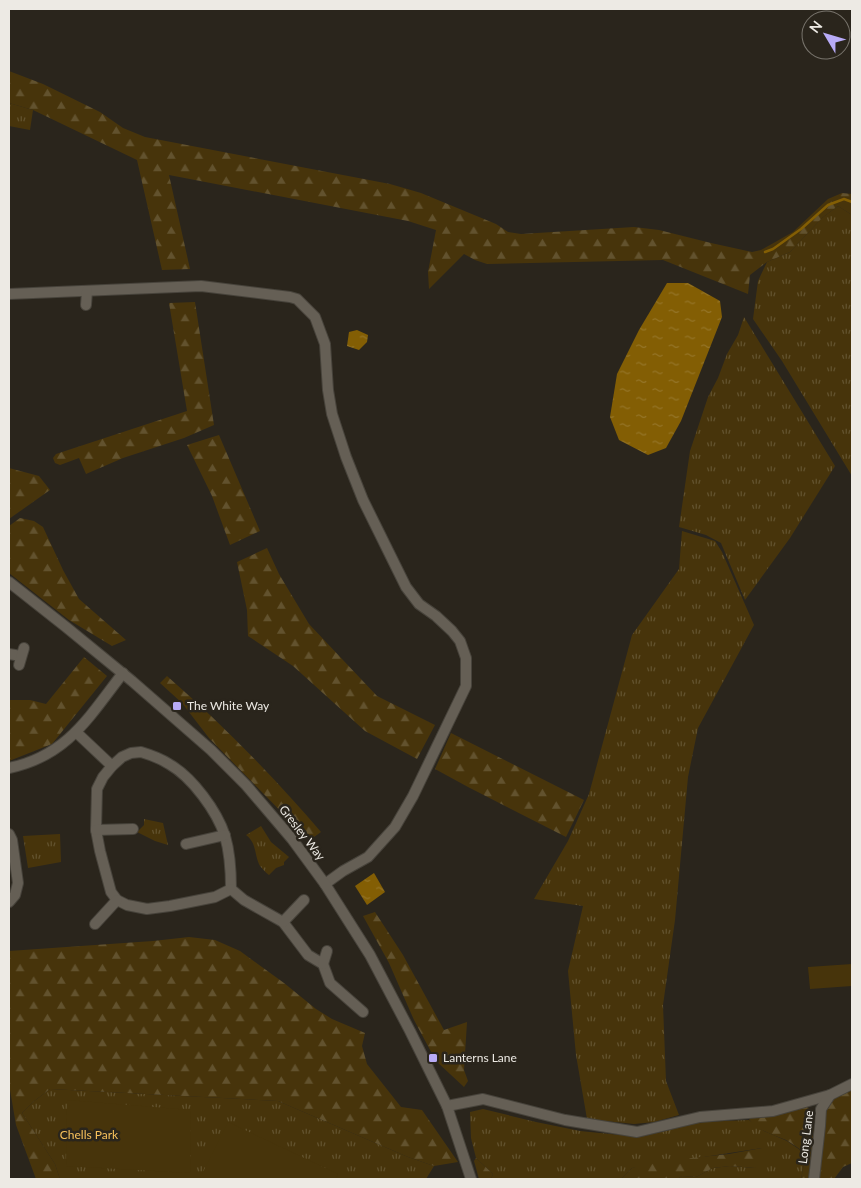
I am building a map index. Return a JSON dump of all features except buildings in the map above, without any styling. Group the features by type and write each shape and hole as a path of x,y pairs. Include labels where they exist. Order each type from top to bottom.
{"street":[{"path":"9,294 201,286 290,296 297,299 316,317 325,344 328,390 332,414 363,500 406,587 420,604 452,631 460,641 466,658 466,686 413,796 395,827 368,857 325,884"},
{"path":"86,305 87,291"},
{"name":"Gresley Way","path":"9,582 122,673 211,750 246,785 292,839 325,884 370,955 410,1031 446,1106 471,1179"},
{"path":"9,654 21,656"},
{"path":"9,768 22,765 49,753 65,742 76,732 122,673"},
{"path":"76,732 112,766"},
{"path":"141,752 170,764 180,771 211,806 225,835 231,870 231,890 215,897 170,906 147,908 127,905 117,900 111,892 96,830 97,789 102,777 122,757 130,753 141,752"},
{"path":"96,830 133,829"},
{"path":"9,834 12,840 18,884 15,895 9,902"},
{"path":"186,844 225,835"},
{"path":"231,890 244,900 284,922 308,955 323,964"},
{"path":"95,924 117,900"},
{"path":"284,922 304,900"},
{"path":"327,951 323,964 330,983 352,1008 364,1012"},
{"path":"446,1106 483,1099 565,1120 637,1132 700,1117 773,1111 830,1095 852,1084"},
{"name":"Long Lane","path":"814,1179 821,1109 830,1095"}],"green space":[{"path":"9,71 43,84 100,112 123,128 145,137 390,184 421,193 496,224 508,232 521,234 634,227 659,230 752,252 761,250 793,232 828,199 842,193 852,194 852,215 838,206 822,218 790,252 767,262 750,275 748,294 663,260 487,264 464,254 429,289 428,272 436,230 408,221 169,175 190,269 162,270 137,160 33,110 9,103"},
{"path":"9,103 33,110 30,130 9,126"},
{"path":"838,206 852,215 852,476 782,361 753,319 758,281 767,262 790,252 822,218"},
{"path":"195,302 214,425 184,438 123,458 86,474 79,458 60,465 55,463 53,458 56,454 187,411 169,303"},
{"path":"744,317 835,466 790,538 745,600 721,543 706,535 679,527 690,451 708,397 727,354 738,335"},
{"path":"219,435 260,531 230,545 212,496 187,445"},
{"path":"9,468 39,476 50,490 9,519"},
{"path":"20,518 34,521 43,527 79,599 126,640 112,646 69,620 9,573 9,526"},
{"path":"682,531 715,541 722,552 754,625 698,728 688,777 675,920 663,1005 666,1081 679,1115 654,1122 634,1124 587,1119 576,1055 568,971 583,906 534,899 568,841 589,794 632,635 679,569"},
{"path":"267,548 279,574 309,624 377,696 435,725 417,759 365,731 293,666 248,636 247,610 237,562"},
{"path":"84,657 107,676 52,744 9,761 9,700 30,700 46,704"},
{"path":"167,676 247,751 321,832 310,840 298,829 209,738 182,703 160,683"},
{"path":"451,733 584,800 566,837 435,769"},
{"path":"144,819 163,823 168,845 137,832 144,825"},
{"path":"261,826 271,842 289,857 284,862 284,865 276,868 269,875 260,866 254,845 246,835"},
{"path":"60,834 61,862 28,868 23,836"},
{"path":"375,912 403,955 444,1030 467,1022 464,1070 468,1081 464,1087 436,1061 414,1020 389,963 363,916"},
{"path":"189,937 215,940 240,951 316,1009 332,1019 365,1033 362,1046 367,1064 401,1107 422,1110 458,1162 434,1166 408,1157 278,1101 50,1089 22,1113 55,1164 60,1179 36,1179 16,1125 9,1084 9,951"},
{"path":"852,964 852,986 810,989 808,967"},
{"path":"852,1087 852,1163 843,1167 834,1179 819,1179 826,1112 833,1095"},
{"name":"Chells Park","path":"50,1089 278,1101 408,1157 434,1166 426,1179 60,1179 55,1164 22,1113"},
{"path":"67,1100 191,1110 190,1173 66,1166"},
{"path":"806,1106 813,1115 814,1146 810,1179 801,1179 806,1154 786,1140 759,1128 747,1115"},
{"path":"483,1109 580,1131 640,1137 702,1122 749,1120 764,1131 787,1141 806,1154 801,1179 677,1179 682,1176 696,1177 713,1168 730,1166 755,1168 762,1148 632,1168 621,1179 491,1179 493,1174 476,1158 471,1138 470,1112"},
{"path":"228,1122 338,1174 336,1179 200,1178"},
{"path":"762,1148 763,1160 755,1168 730,1166 713,1168 696,1177 682,1176 677,1179 621,1179 632,1168 654,1162 729,1154"},
{"path":"476,1158 493,1174 491,1179 479,1179 474,1161"}],"water":[{"path":"667,283 688,283 720,301 722,317 681,421 666,448 648,455 619,440 610,417 617,374 639,330"},
{"path":"357,330 368,335 367,342 359,350 347,346 349,332"},
{"path":"374,873 385,892 367,905 355,886"}],"waterway":[{"path":"765,252 773,249 801,229 828,205 844,199 852,202"}],"place":[{"name":"The White Way","path":"177,706"},
{"name":"Lanterns Lane","path":"433,1058"}]}
